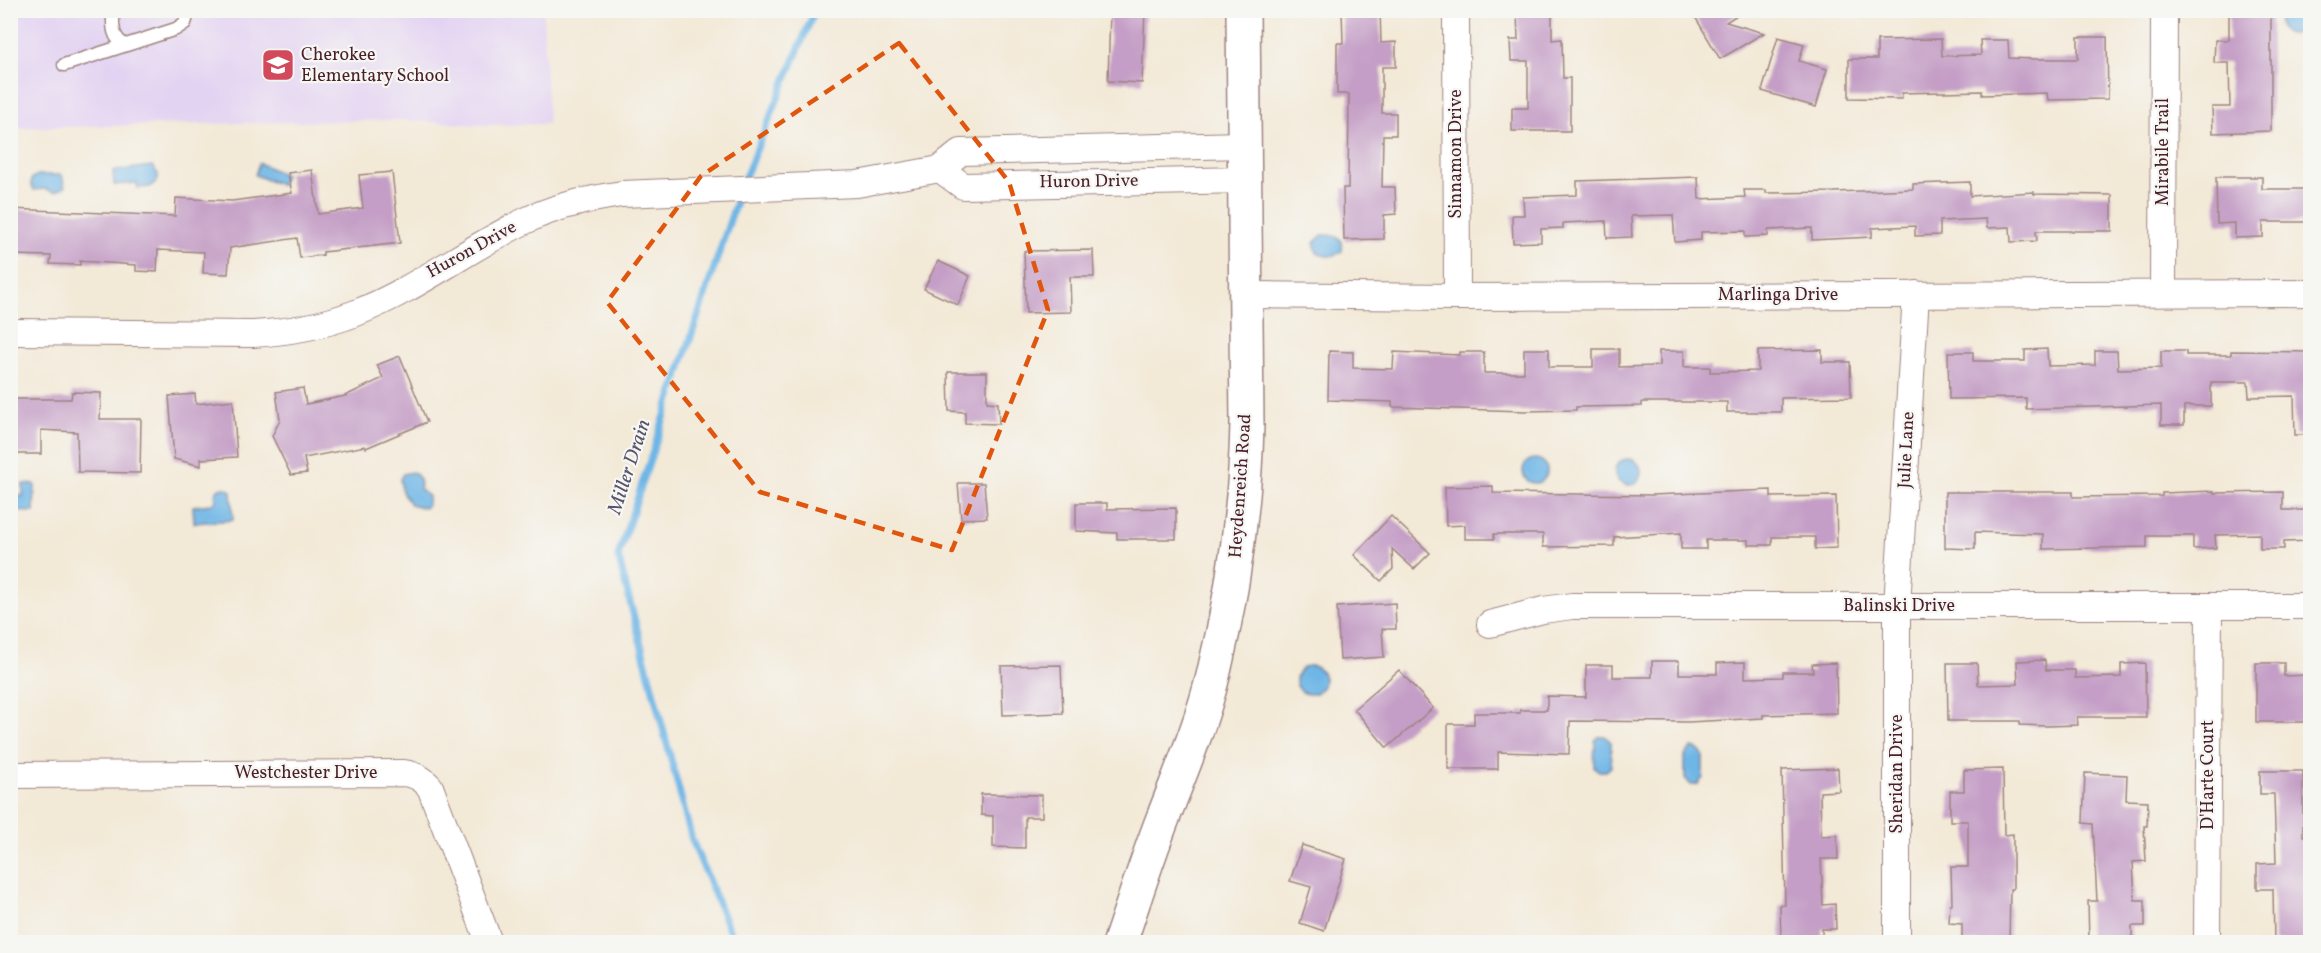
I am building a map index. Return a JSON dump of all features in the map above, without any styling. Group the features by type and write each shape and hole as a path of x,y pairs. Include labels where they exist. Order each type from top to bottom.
{"street":[{"name":"Heydenreich Road","path":"1120,942 1213,677 1235,566 1246,465 1243,10"},
{"name":"Sinnamon Drive","path":"1455,10 1457,297"},
{"name":"Mirabile Trail","path":"2163,293 2164,10"},
{"name":"Huron Drive","path":"10,332 253,334 293,331 357,313 386,300 525,221 590,199 622,194 857,184 940,169 961,152 1243,145"},
{"path":"1045,149 1046,183"},
{"name":"Huron Drive","path":"940,169 963,186 1244,180"},
{"name":"Marlinga Drive","path":"1246,295 1457,297 2310,293"},
{"name":"Julie Lane","path":"1897,606 1916,294"},
{"name":"Balinski Drive","path":"1490,624 1543,610 1572,606 2310,606"},
{"name":"Sheridan Drive","path":"1897,606 1897,942"},
{"name":"D'Harte Court","path":"2207,942 2209,607"},
{"name":"Westchester Drive","path":"10,775 392,773 415,775 423,779 430,787 489,942"}],"lane":[{"path":"113,10 114,35 125,45"},
{"path":"64,64 176,29 185,23 189,10"}],"highlighted area":[{"path":"899,43 1009,182 1048,310 952,550 760,492 607,302 701,176"}],"shaded area":[{"name":"Cherokee Elementary School","path":"10,11 543,11 548,124 485,125 398,120 11,128"}],"water":[{"path":"2291,10 2296,11 2302,17 2302,27 2296,33 2291,34 2286,33 2280,27 2279,22 2280,17 2286,11"},
{"path":"259,163 285,175 281,185 255,175"},
{"path":"152,166 158,174 158,180 150,187 138,188 137,183 114,185 113,171"},
{"path":"38,175 62,175 65,187 55,192 45,189 34,190 31,184 32,178"},
{"path":"1322,235 1340,239 1342,251 1330,256 1317,253 1314,243"},
{"path":"1535,459 1544,462 1547,471 1544,480 1535,483 1526,480 1523,471 1526,462"},
{"path":"1628,459 1637,463 1641,472 1637,481 1628,485 1619,481 1615,472 1619,463"},
{"path":"412,472 418,477 420,489 428,496 428,504 425,508 410,504 402,492 400,479 403,474"},
{"path":"23,484 35,484 34,512 11,511 11,496 23,496"},
{"path":"219,488 231,491 233,520 194,523 193,506 212,504 216,501 215,493"},
{"path":"1310,666 1320,670 1324,680 1320,690 1310,694 1300,690 1296,680 1300,670"},
{"path":"1600,736 1605,736 1611,742 1611,767 1606,771 1599,771 1594,767 1595,740"},
{"path":"1691,748 1696,748 1703,755 1703,778 1697,785 1691,785 1685,778 1685,755"}],"building":[{"path":"1110,10 1145,10 1142,83 1108,81"},
{"path":"1342,10 1380,10 1381,43 1396,42 1396,67 1382,67 1382,113 1396,113 1396,135 1383,135 1382,187 1395,187 1396,214 1384,215 1384,239 1344,240 1343,188 1348,188 1349,94 1337,94 1337,43 1343,43"},
{"path":"1691,10 1745,10 1726,22 1764,33 1720,59"},
{"path":"2229,12 2271,13 2271,131 2213,133 2212,107 2230,107 2229,63 2214,63 2215,40 2229,40"},
{"path":"1552,13 1552,40 1562,39 1563,78 1570,78 1570,131 1512,131 1512,108 1528,108 1528,61 1511,61 1510,40 1518,40 1517,14"},
{"path":"1778,37 1804,44 1799,61 1827,69 1816,107 1762,91"},
{"path":"2078,37 2107,37 2108,99 2048,100 2047,93 1982,95 1982,91 1902,93 1902,99 1849,98 1849,59 1877,59 1877,40 1941,39 1942,56 1981,55 1980,40 2008,40 2009,58 2078,59"},
{"path":"312,170 318,214 363,208 359,175 392,172 400,243 323,252 323,255 300,258 297,238 230,248 228,274 203,273 204,252 158,250 157,272 136,271 136,265 80,261 80,265 50,264 51,256 10,255 10,209 175,216 176,198 232,201 292,193 288,173"},
{"path":"1698,177 1699,199 1745,197 1744,190 1766,190 1766,193 1834,192 1913,189 1913,184 1970,182 1970,196 2034,192 2034,194 2112,195 2112,231 2036,231 2037,241 2011,242 2010,227 1987,228 1986,219 1940,221 1940,235 1915,236 1915,226 1872,228 1872,237 1812,240 1812,228 1768,230 1768,236 1745,237 1745,231 1701,232 1701,240 1675,242 1673,215 1631,216 1632,237 1607,238 1606,221 1563,223 1563,228 1541,229 1541,242 1513,243 1512,215 1524,215 1523,197 1577,195 1577,181"},
{"path":"2216,177 2262,177 2262,189 2310,189 2310,222 2263,222 2263,237 2235,238 2235,223 2217,224"},
{"path":"1093,250 1094,277 1070,277 1071,312 1026,313 1024,251"},
{"path":"938,261 970,276 958,305 924,289"},
{"path":"1524,349 1549,349 1549,367 1593,367 1593,349 1619,349 1619,367 1659,366 1659,351 1684,351 1684,367 1710,367 1710,372 1758,371 1758,351 1822,350 1822,362 1850,362 1851,397 1781,398 1781,412 1727,412 1727,402 1642,402 1642,406 1576,407 1576,410 1525,411 1392,407 1392,402 1328,400 1329,351 1353,352 1353,368 1393,369 1394,352 1459,355 1459,352 1484,352 1484,373 1524,373"},
{"path":"2047,349 2048,366 2095,365 2095,351 2117,351 2118,369 2161,368 2161,351 2186,351 2186,355 2231,355 2231,351 2310,352 2310,435 2295,435 2294,396 2249,397 2248,382 2211,382 2211,406 2184,406 2184,425 2161,425 2161,405 2026,409 2026,398 1949,399 1948,352 1973,352 1973,361 2025,361 2025,350"},
{"path":"400,356 427,422 366,448 365,446 304,458 307,473 291,475 272,436 280,420 276,392 303,388 306,404 345,396 383,378 377,365"},
{"path":"948,372 987,372 987,402 998,403 999,424 965,423 965,412 949,411"},
{"path":"72,392 101,393 100,419 141,419 140,473 78,472 77,432 41,430 41,454 10,454 10,399 71,399"},
{"path":"195,394 196,404 233,400 237,457 201,459 201,466 174,459 169,396"},
{"path":"958,483 984,483 987,518 961,519"},
{"path":"1493,486 1493,493 1651,495 1771,490 1771,497 1836,496 1837,548 1815,549 1815,537 1772,537 1772,545 1748,545 1748,540 1706,540 1706,549 1681,549 1681,533 1614,537 1614,546 1543,547 1543,534 1494,534 1494,539 1465,539 1465,525 1446,526 1445,487"},
{"path":"2214,491 2214,493 2283,492 2283,510 2310,510 2310,541 2284,542 2284,549 2260,549 2260,534 2215,535 2216,548 2193,549 2193,536 2147,536 2147,547 2043,549 2043,534 1975,532 1975,549 1945,548 1945,492 2073,492 2073,497 2162,496 2162,493"},
{"path":"1076,503 1107,503 1107,509 1176,508 1176,539 1117,539 1117,533 1076,531"},
{"path":"1391,516 1430,553 1414,569 1392,549 1393,569 1381,581 1354,555"},
{"path":"1395,603 1396,629 1382,629 1384,657 1340,660 1337,607"},
{"path":"2045,660 2046,670 2075,670 2075,678 2121,677 2121,664 2145,663 2146,717 2077,717 2078,725 2047,726 2020,725 2020,721 1948,721 1947,663 1977,663 1978,685 2018,684 2017,661"},
{"path":"1652,661 1679,661 1679,674 1717,674 1717,663 1745,662 1745,678 1783,677 1783,672 1813,672 1812,664 1836,663 1837,713 1763,715 1763,718 1688,722 1570,721 1569,754 1498,752 1498,769 1448,769 1448,724 1474,724 1474,713 1520,713 1520,710 1547,710 1547,696 1586,697 1586,665 1613,665 1613,677 1652,677"},
{"path":"2256,663 2284,663 2284,676 2307,675 2308,722 2256,722"},
{"path":"1061,665 1063,713 1003,715 1001,666"},
{"path":"1399,670 1433,708 1387,748 1354,709"},
{"path":"1838,768 1839,791 1820,792 1821,836 1837,835 1838,859 1821,859 1823,905 1835,904 1836,929 1822,929 1822,942 1781,942 1780,905 1785,905 1782,770"},
{"path":"2003,769 2004,835 2013,834 2013,889 2010,889 2009,942 1962,942 1962,924 1949,923 1950,904 1952,904 1951,867 1968,867 1968,821 1950,821 1950,791 1964,791 1964,770"},
{"path":"2260,771 2303,771 2303,836 2310,836 2310,942 2274,942 2273,889 2257,889 2257,864 2276,863 2274,794 2260,794"},
{"path":"2085,773 2127,775 2126,800 2148,801 2147,826 2144,826 2146,861 2133,862 2135,900 2145,900 2145,926 2132,926 2132,942 2089,942 2088,901 2097,901 2093,824 2083,823"},
{"path":"981,794 1042,795 1042,817 1025,817 1025,848 993,847 993,816 981,815"},
{"path":"1302,845 1346,859 1324,931 1300,923 1311,887 1290,881"}],"waterway":[{"name":"Miller Drain","path":"743,182 815,10"},
{"name":"Miller Drain","path":"734,942 692,840 618,556 738,196"}],"place":[{"name":"Cherokee Elementary School","path":"278,65"}]}
